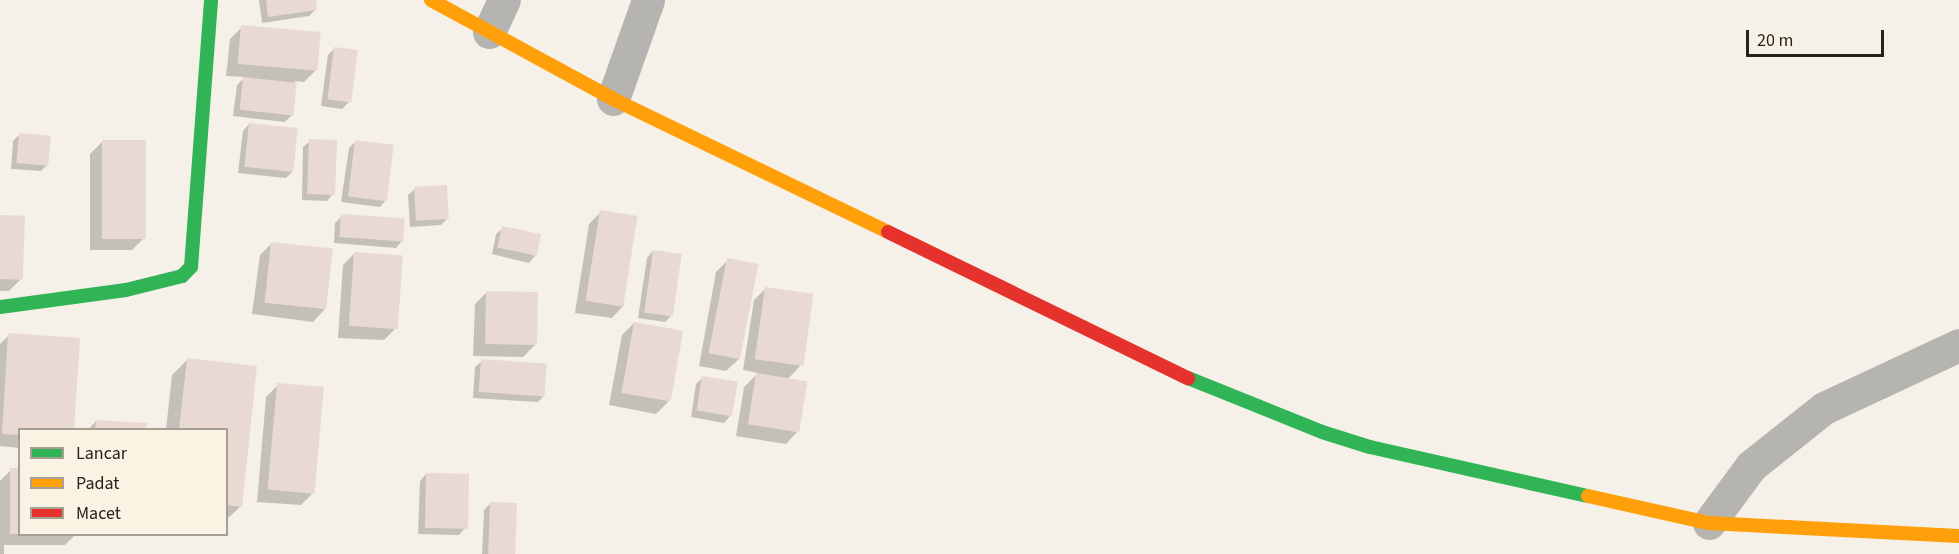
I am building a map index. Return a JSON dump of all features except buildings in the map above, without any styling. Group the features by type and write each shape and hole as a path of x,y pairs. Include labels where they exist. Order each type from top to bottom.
{"street":[{"path":"0,307 126,290 182,276 191,267 211,0"},
{"path":"431,0 613,99 1209,388 1322,432 1370,447 1709,523 1959,536"},
{"path":"489,32 504,0"},
{"path":"613,99 648,0"},
{"path":"1709,523 1751,466 1824,408 1959,345"}],"traffic: fast":[{"path":"0,307 126,290 182,276 191,267 211,0"},
{"path":"1188,378 1322,432 1370,447 1588,496"}],"traffic: slow":[{"path":"431,0 613,99 888,232"},
{"path":"1588,496 1709,523 1959,536"}],"traffic: jam":[{"path":"888,232 1188,378"}]}
